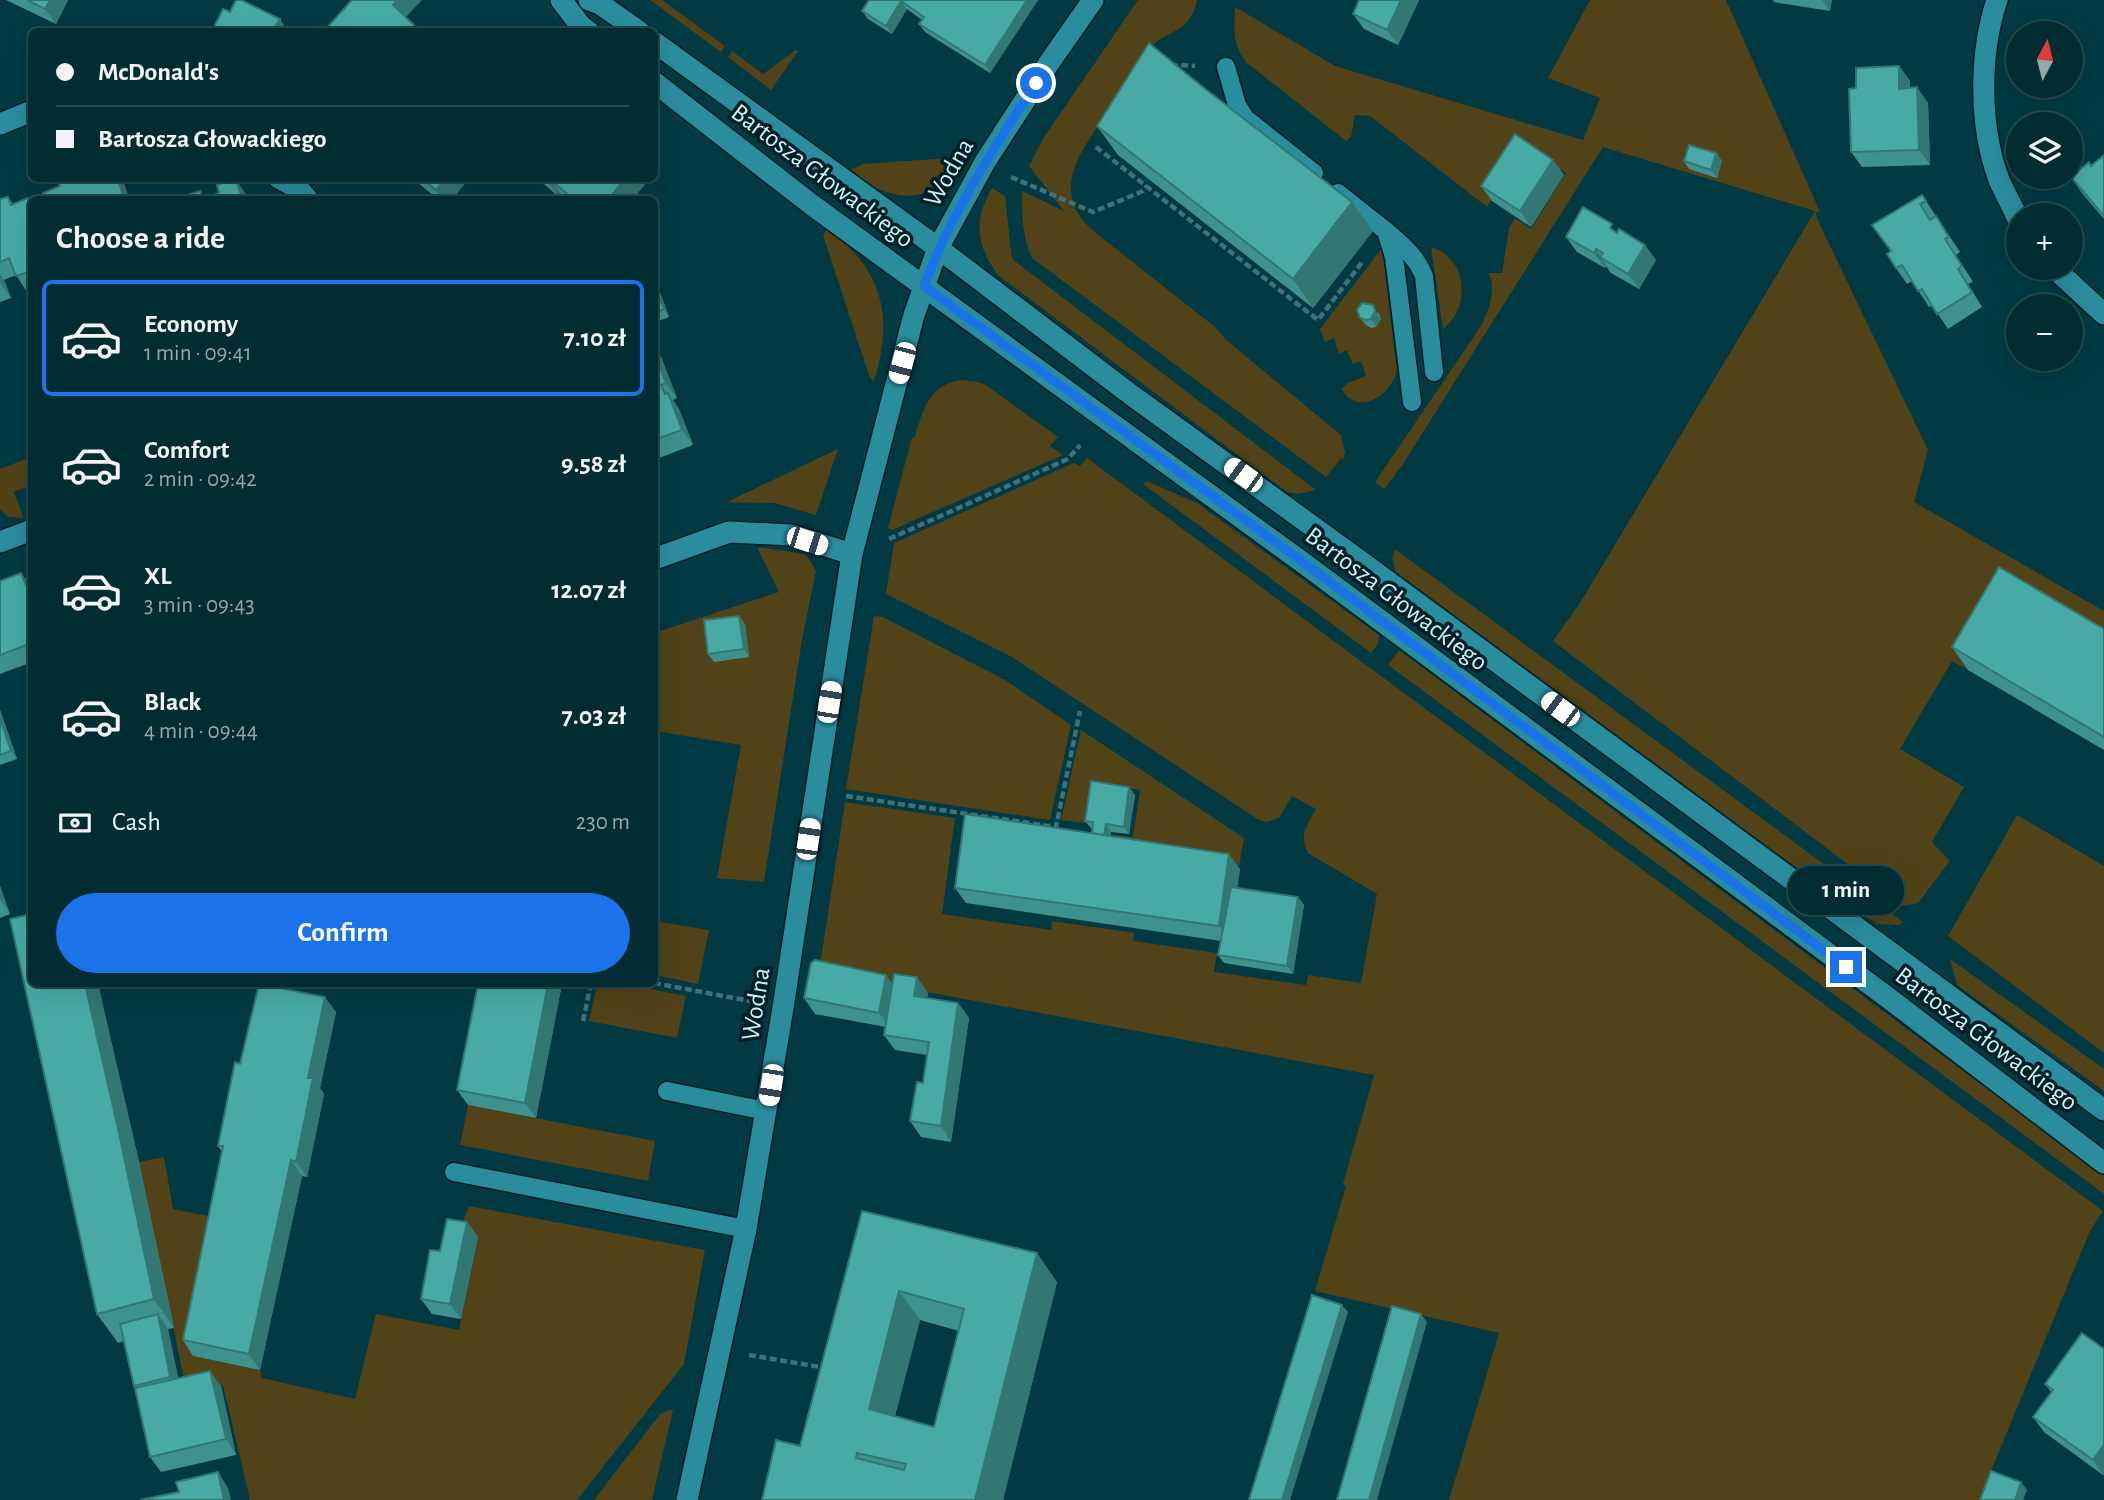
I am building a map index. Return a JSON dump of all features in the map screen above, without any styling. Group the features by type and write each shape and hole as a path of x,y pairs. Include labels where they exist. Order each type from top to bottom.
{"street":[{"path":"561,0 584,28"},
{"path":"589,0 600,4 634,28"},
{"name":"Wodna","path":"687,1500 746,1229 783,1008 852,554 924,286 938,248 985,162 1093,0"},
{"path":"1997,0 1989,23 1983,73 1987,131 1999,178 2011,203"},
{"name":"Bartosza Głowackiego","path":"658,45 938,248 1130,394 2104,1110"},
{"name":"Bartosza Głowackiego","path":"658,85 812,205 1303,562 1880,992 2104,1163"},
{"path":"0,124 28,113"},
{"path":"286,182 299,189 305,196"},
{"path":"2067,280 2104,314"},
{"path":"0,542 28,532"},
{"path":"658,558 729,532 791,536 852,554"}],"lane":[{"path":"1227,67 1237,105 1245,117 1386,231 1412,254 1419,264 1424,276 1434,372"},
{"path":"1386,231 1394,257 1412,402"},
{"path":"667,1091 766,1111"},
{"path":"454,1172 746,1229"}],"path":[{"path":"1164,72 1179,65 1195,68 1200,57"},
{"path":"1096,146 1318,320 1386,231"},
{"path":"1110,157 1117,146"},
{"path":"1010,176 1093,212 1143,191 1147,186"},
{"path":"882,537 890,540 1068,459 1080,445"},
{"path":"838,795 1056,827 1080,711"},
{"path":"658,984 783,1008"},
{"path":"583,1021 590,987"},
{"path":"744,1354 836,1370"}],"shaded area":[{"path":"650,0 662,0 725,46 721,52"},
{"path":"1138,0 1197,0 1194,11 1183,26 1144,53 1085,146 1073,173 1073,201 1079,215 1091,229 1215,327 1226,340 1341,435 1345,452 1343,460 1341,458 1326,477 1032,258 1023,225 1022,191 1064,211 1029,166 1044,137"},
{"path":"1590,0 1726,0 1820,212 1815,212 1819,223 1928,450 1914,502 2104,611 2104,642 2014,590 1968,670 1952,661 1900,749 1964,787 1932,842 1950,861 1918,903 1903,906 1553,641 1580,603 1815,211 1603,147 1401,467 1384,489 1375,482 1481,326 1492,293 1489,273 1502,273 1509,228 1515,218 1531,229 1566,173 1526,147 1487,207 1370,116 1355,115 1351,137 1346,141 1247,63 1236,43 1235,7 1335,66 1583,140 1600,98 1548,78"},
{"path":"732,51 763,74 798,51 771,90 728,57"},
{"path":"950,159 961,166 934,189 920,194 892,194 847,172 863,164"},
{"path":"992,188 1005,196 1012,259 1316,490 1298,494 1287,492 999,276 986,255 980,233 982,211"},
{"path":"827,228 861,261 879,296 883,335 874,381 870,378 823,235"},
{"path":"1431,247 1452,262 1461,284 1458,309 1443,329"},
{"path":"1382,248 1397,370 1394,379 1381,395 1373,400 1356,402 1348,398 1342,389 1347,383 1366,376 1361,361 1353,364 1347,350 1339,354 1334,338 1325,342 1320,329"},
{"path":"961,380 987,386 1058,437 1050,446 1063,455 892,530 888,528 912,437 915,437 925,408 941,387"},
{"path":"838,449 816,515 774,503 727,502"},
{"path":"28,458 28,486 14,492 24,518 8,517 0,509 0,469"},
{"path":"1087,458 2103,1211 2090,1231 1979,1500 1449,1500 1499,1333 1315,1291 1346,1186 1343,1184 1374,1075 819,972 845,802 955,818 942,914 1051,930 1052,921 1134,933 1133,941 1217,953 1214,972 1306,985 1308,975 1361,983 1377,894 1308,853 1304,835 1316,809 1292,796 1279,818 1267,822 1259,820 1012,657 886,594 894,543 1074,463 1080,466"},
{"path":"1146,481 1197,503 1379,635 1378,644 1371,653 1143,484"},
{"path":"757,547 806,554 816,571 802,640 764,882 717,878 741,745 658,731 658,632 779,592"},
{"path":"1395,549 1903,922 1898,925 1878,924 1851,908 1396,572 1392,558"},
{"path":"874,616 883,617 1005,680 1071,725 1050,820 846,789"},
{"path":"1399,650 2104,1176 2104,1194 1388,665"},
{"path":"1081,730 1244,838 1239,866 1113,847 1115,835 1133,837 1140,790 1095,783 1087,823 1061,820"},
{"path":"2017,815 2104,866 2104,1053 1948,936"},
{"path":"658,922 709,930 698,984 658,976"},
{"path":"1950,959 2104,1069 2104,1091 1957,985"},
{"path":"596,987 640,987 686,996 677,1038 589,1021"},
{"path":"468,1105 655,1141 648,1181 460,1145"},
{"path":"164,1157 173,1209 222,1219 194,1356 260,1370 262,1378 355,1399 376,1314 459,1330 478,1238 458,1234 469,1206 705,1250 684,1364 577,1500 250,1500 223,1385 187,1394 139,1162"},
{"path":"673,1410 652,1500 594,1500 660,1414"}],"building":[{"path":"27,0 50,0 45,9"},
{"path":"236,0 241,0 280,19 275,28 214,28 223,9 230,12"},
{"path":"352,0 397,0 393,5 414,25 411,28 327,28"},
{"path":"869,0 1027,0 985,65 919,24 924,17 901,1 886,26 862,11"},
{"path":"1359,0 1401,0 1387,30 1353,14"},
{"path":"1149,43 1352,202 1293,279 1097,126"},
{"path":"1899,66 1899,89 1917,87 1919,150 1851,152 1849,89 1856,88 1856,68"},
{"path":"1515,134 1553,160 1520,211 1481,186"},
{"path":"1689,145 1716,153 1711,170 1684,161"},
{"path":"2104,155 2104,216 2081,189 2083,167 2089,162 2091,166"},
{"path":"58,182 118,182 124,196 44,196 43,193 60,186"},
{"path":"236,182 242,196 211,196 219,193 217,185"},
{"path":"426,182 443,182 436,190"},
{"path":"553,182 623,182 611,196 569,196"},
{"path":"200,191 202,196 185,196"},
{"path":"1922,195 1926,201 1920,204 1930,220 1936,216 1949,237 1945,239 1962,266 1958,269 1972,292 1937,314 1922,289 1918,291 1902,265 1896,268 1887,254 1891,251 1872,225"},
{"path":"8,197 11,205 28,198 28,272 16,276 9,258 0,262 0,199"},
{"path":"1583,207 1612,224 1610,228 1617,233 1619,229 1645,245 1628,274 1600,257 1603,253 1596,249 1594,253 1566,237"},
{"path":"658,294 664,309 658,311"},
{"path":"1362,303 1373,305 1375,311 1371,319 1360,318 1357,310"},
{"path":"658,362 666,383 661,385 665,394 668,393 682,430 658,439"},
{"path":"1999,567 2104,629 2104,737 1952,647"},
{"path":"21,573 28,590 28,644 0,655 0,581"},
{"path":"739,616 744,649 708,654 704,620"},
{"path":"0,718 11,751 0,755"},
{"path":"1091,781 1129,787 1124,827 1106,824 1104,835 1092,833 1093,822 1085,821"},
{"path":"965,814 1229,854 1219,926 955,888"},
{"path":"1231,887 1298,897 1287,966 1218,955"},
{"path":"28,915 28,987 86,987 154,1299 97,1314 10,919"},
{"path":"815,960 886,975 879,1013 804,998 811,963"},
{"path":"894,974 917,977 914,996 958,1003 941,1126 910,1121 917,1082 923,1083 929,1042 884,1035"},
{"path":"258,987 274,987 325,997 308,1078 313,1078 296,1162 291,1160 249,1354 183,1340 223,1146 218,1146 235,1062 240,1064"},
{"path":"477,987 547,987 525,1103 457,1090"},
{"path":"862,1211 1037,1253 975,1500 762,1500 776,1440 800,1446","holes":["899,1291 964,1309 934,1427 869,1409","857,1453 906,1464 904,1470 856,1458"]},
{"path":"447,1219 467,1222 450,1304 421,1299 430,1250 440,1251"},
{"path":"1312,1295 1342,1305 1282,1500 1249,1500"},
{"path":"1392,1306 1421,1314 1369,1500 1337,1500"},
{"path":"158,1314 170,1377 134,1386 120,1324"},
{"path":"2082,1333 2104,1349 2104,1444 2093,1460 2033,1417 2053,1390 2045,1384"},
{"path":"210,1371 226,1439 150,1457 135,1388"},
{"path":"1991,1471 2021,1482 2015,1500 1980,1500"},
{"path":"218,1472 224,1500 140,1500 179,1492 176,1482"}],"route":[{"path":"1036,83 961,205 938,248 924,286 1303,562 1846,967"}]}
